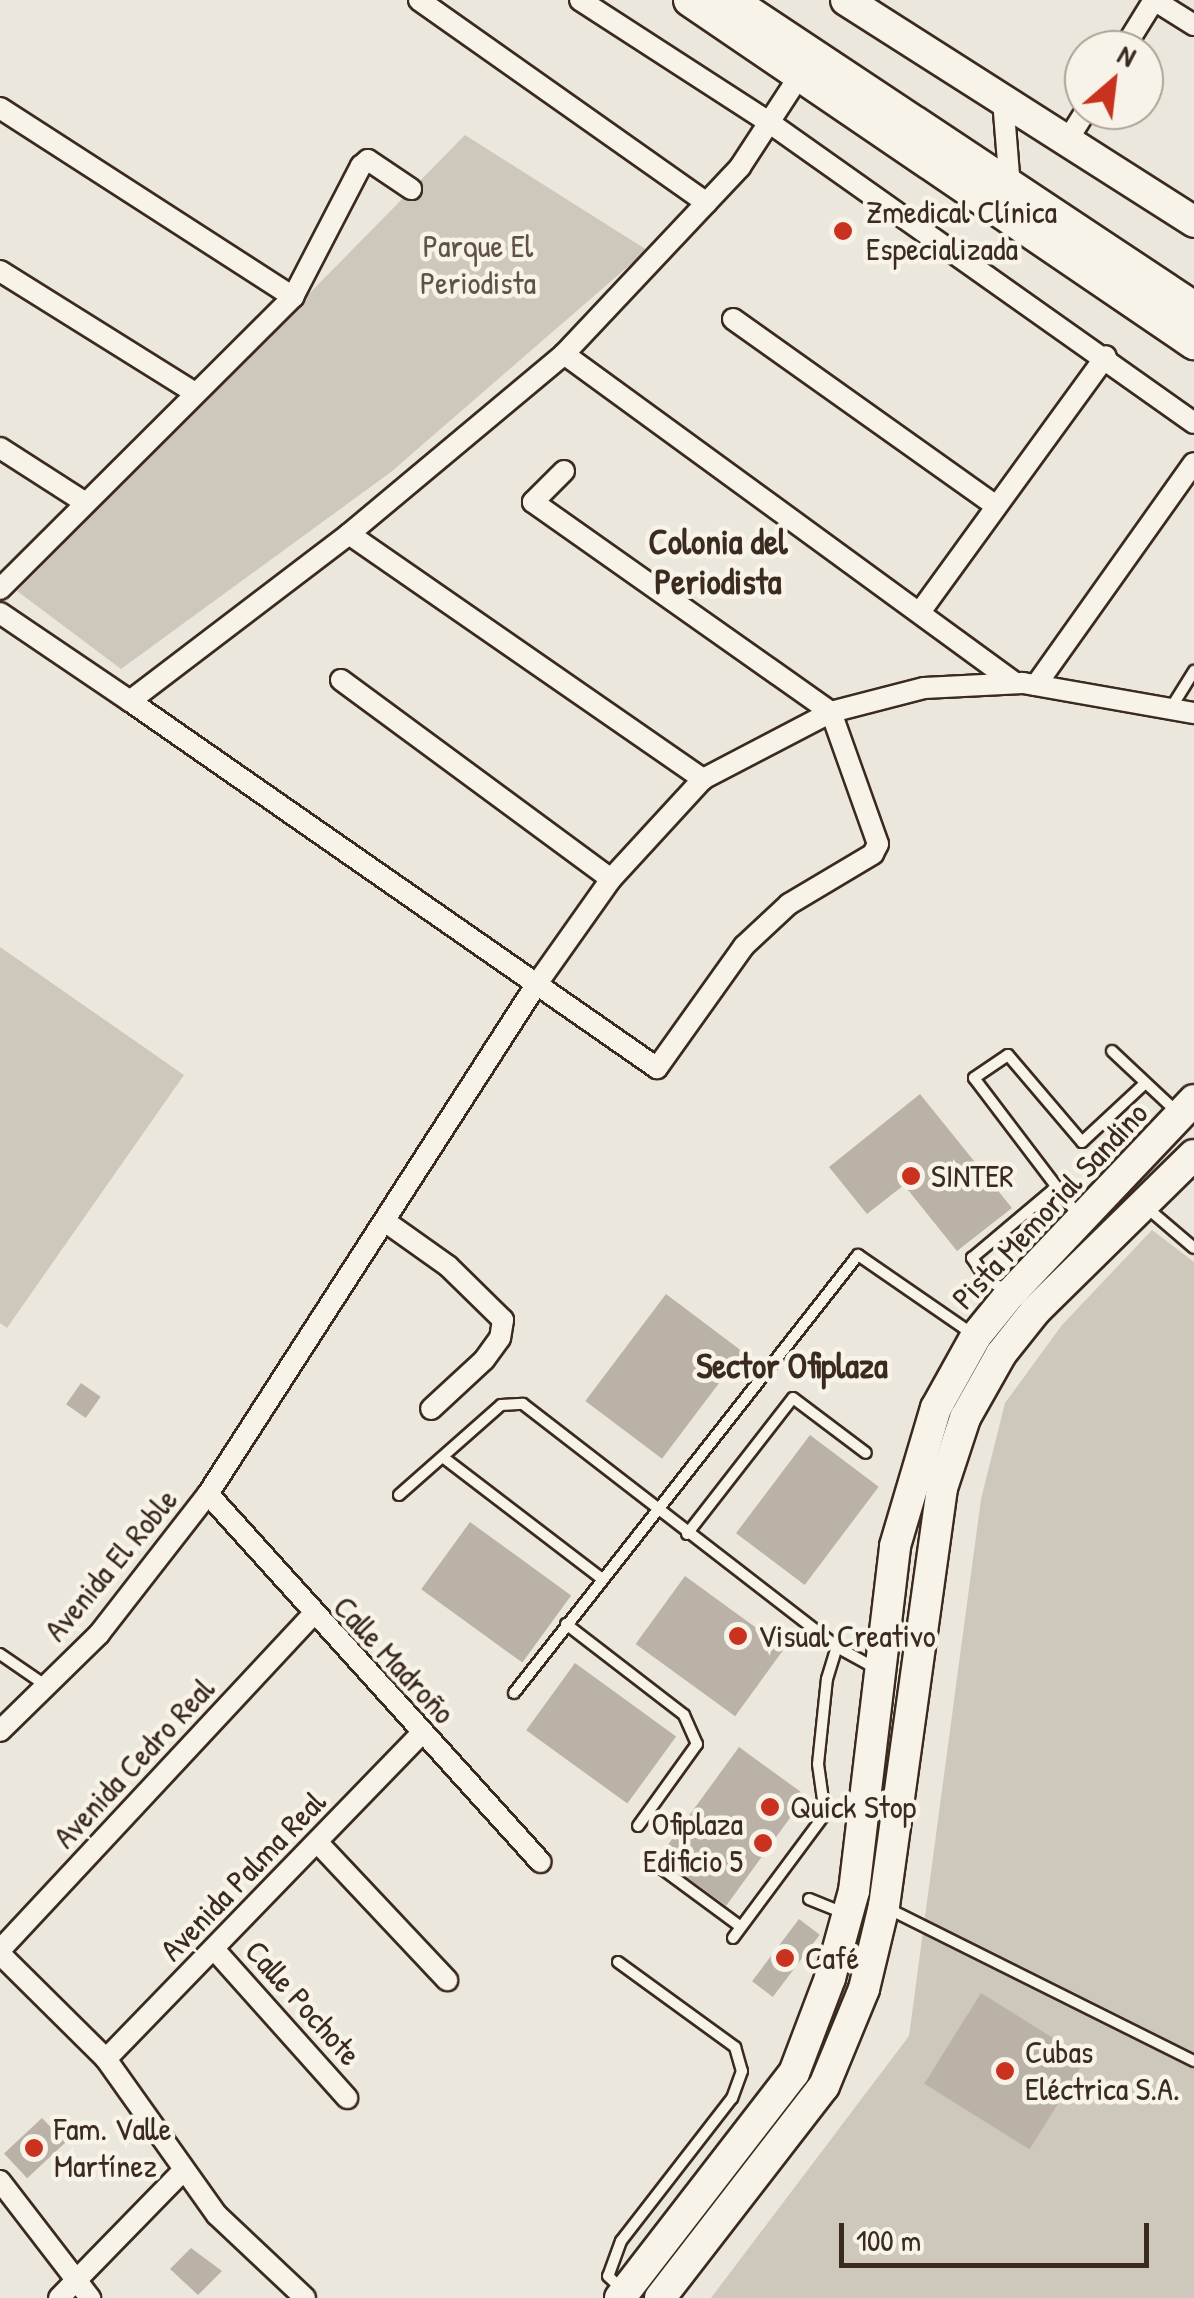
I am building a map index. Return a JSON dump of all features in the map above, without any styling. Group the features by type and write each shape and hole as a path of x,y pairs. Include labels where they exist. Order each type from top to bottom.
{"main road":[{"path":"690,0 1194,344"},
{"path":"730,0 1194,308"},
{"path":"846,0 1194,222"},
{"name":"Pista Memorial Sandino","path":"626,2296 794,2073 848,1914 895,1546 936,1408 976,1336 1010,1293 1188,1108"},
{"name":"Pista Memorial Sandino","path":"660,2298 824,2086 864,1989 884,1906 942,1488 965,1418 1001,1354 1036,1310 1141,1202 1194,1154"},
{"path":"901,1763 893,1746 898,1691 880,1671 902,1652 914,1601 928,1577"}],"street":[{"path":"420,0 707,203"},
{"path":"580,0 770,123 1106,356 1194,423"},
{"path":"1135,30 1154,0 1194,25"},
{"path":"130,701 349,534 564,354 707,203 770,123 800,75"},
{"path":"1003,100 1010,187"},
{"path":"0,108 292,297"},
{"path":"1067,142 1074,130"},
{"path":"0,589 292,297 361,166 368,160 411,189"},
{"path":"0,271 195,393"},
{"path":"733,319 996,506"},
{"path":"564,354 982,659 1025,684 1194,463"},
{"path":"920,612 1106,356"},
{"path":"0,448 84,502"},
{"path":"0,613 657,1068 756,934 806,892 878,848 831,712 533,502 564,470"},
{"path":"349,534 703,779"},
{"path":"977,683 987,672 982,659"},
{"path":"340,680 611,879"},
{"name":"Avenida El Roble","path":"0,1731 99,1634 208,1494 256,1427 536,985 611,879 703,779 831,712 924,688 1025,684 1194,714"},
{"path":"386,1222 448,1266 502,1320 500,1338 484,1360 431,1409"},
{"name":"Calle Madroño","path":"208,1494 312,1616 540,1862"},
{"name":"Avenida Cedro Real","path":"0,1952 312,1616"},
{"name":"Avenida Palma Real","path":"106,2059 422,1734"},
{"path":"317,1842 447,1980"},
{"name":"Calle Pochote","path":"214,1949 347,2098"},
{"path":"0,1952 106,2059 217,2215 305,2298"},
{"path":"59,2298 183,2171"},
{"path":"0,2181 90,2298"}],"lane":[{"path":"1170,708 1194,670"},
{"path":"1112,1052 1142,1086 1188,1108"},
{"path":"1082,1220 974,1078 1008,1055 1082,1142 1142,1086"},
{"path":"1036,1310 987,1280 972,1258 1054,1188"},
{"path":"1141,1202 1194,1248"},
{"path":"514,1693 654,1508 858,1254 976,1336"},
{"path":"688,1534 793,1398 866,1452"},
{"path":"400,1495 511,1401 837,1647 880,1671"},
{"path":"444,1458 601,1578"},
{"path":"566,1624 684,1714 697,1744 638,1826"},
{"path":"733,1938 824,1814 818,1764 826,1679 837,1647"},
{"path":"0,1654 46,1686"},
{"path":"660,1868 741,1928"},
{"path":"809,1899 848,1914"},
{"path":"884,1906 1194,2061"},
{"path":"618,1962 734,2047 742,2071 732,2098 621,2241 608,2276 626,2296"}],"green space":[{"name":"Parque El Periodista","path":"465,135 647,250 391,472 121,669 17,591"},
{"path":"0,947 184,1075 7,1328 0,1323"},
{"path":"1152,1230 1194,1262 1194,2298 711,2298 909,2036 981,1499 1005,1403 1062,1325"}],"building":[{"name":"SINTER","path":"920,1094 1012,1208 957,1251 904,1185 867,1214 829,1167"},
{"path":"666,1294 743,1352 662,1459 585,1401"},
{"path":"81,1383 101,1397 86,1418 66,1404"},
{"path":"810,1435 879,1487 805,1585 736,1533"},
{"path":"470,1522 571,1595 522,1663 421,1589"},
{"path":"685,1576 785,1648 735,1716 636,1644"},
{"path":"575,1663 676,1736 627,1804 526,1730"},
{"path":"739,1747 806,1796 726,1906 659,1857"},
{"name":"Café","path":"799,1919 820,1935 773,1997 752,1981"},
{"name":"Cubas Eléctrica S.A.","path":"981,1993 1086,2059 1029,2149 924,2084"},
{"name":"Fam. Valle Martínez","path":"42,2118 65,2143 27,2178 4,2153"},
{"path":"191,2248 222,2271 198,2295 170,2269"}],"place":[{"name":"Zmedical Clínica Especializada","path":"843,231"},
{"name":"SINTER","path":"911,1176"},
{"name":"Visual Creativo","path":"738,1636"},
{"name":"Quick Stop","path":"770,1807"},
{"name":"Ofiplaza Edificio 5","path":"763,1843"},
{"name":"Café","path":"785,1958"},
{"name":"Cubas Eléctrica S.A.","path":"1005,2071"},
{"name":"Fam. Valle Martínez","path":"34,2148"}],"district":[{"name":"Colonia del Periodista","path":"718,562"},
{"name":"Sector Ofiplaza","path":"792,1366"}]}
